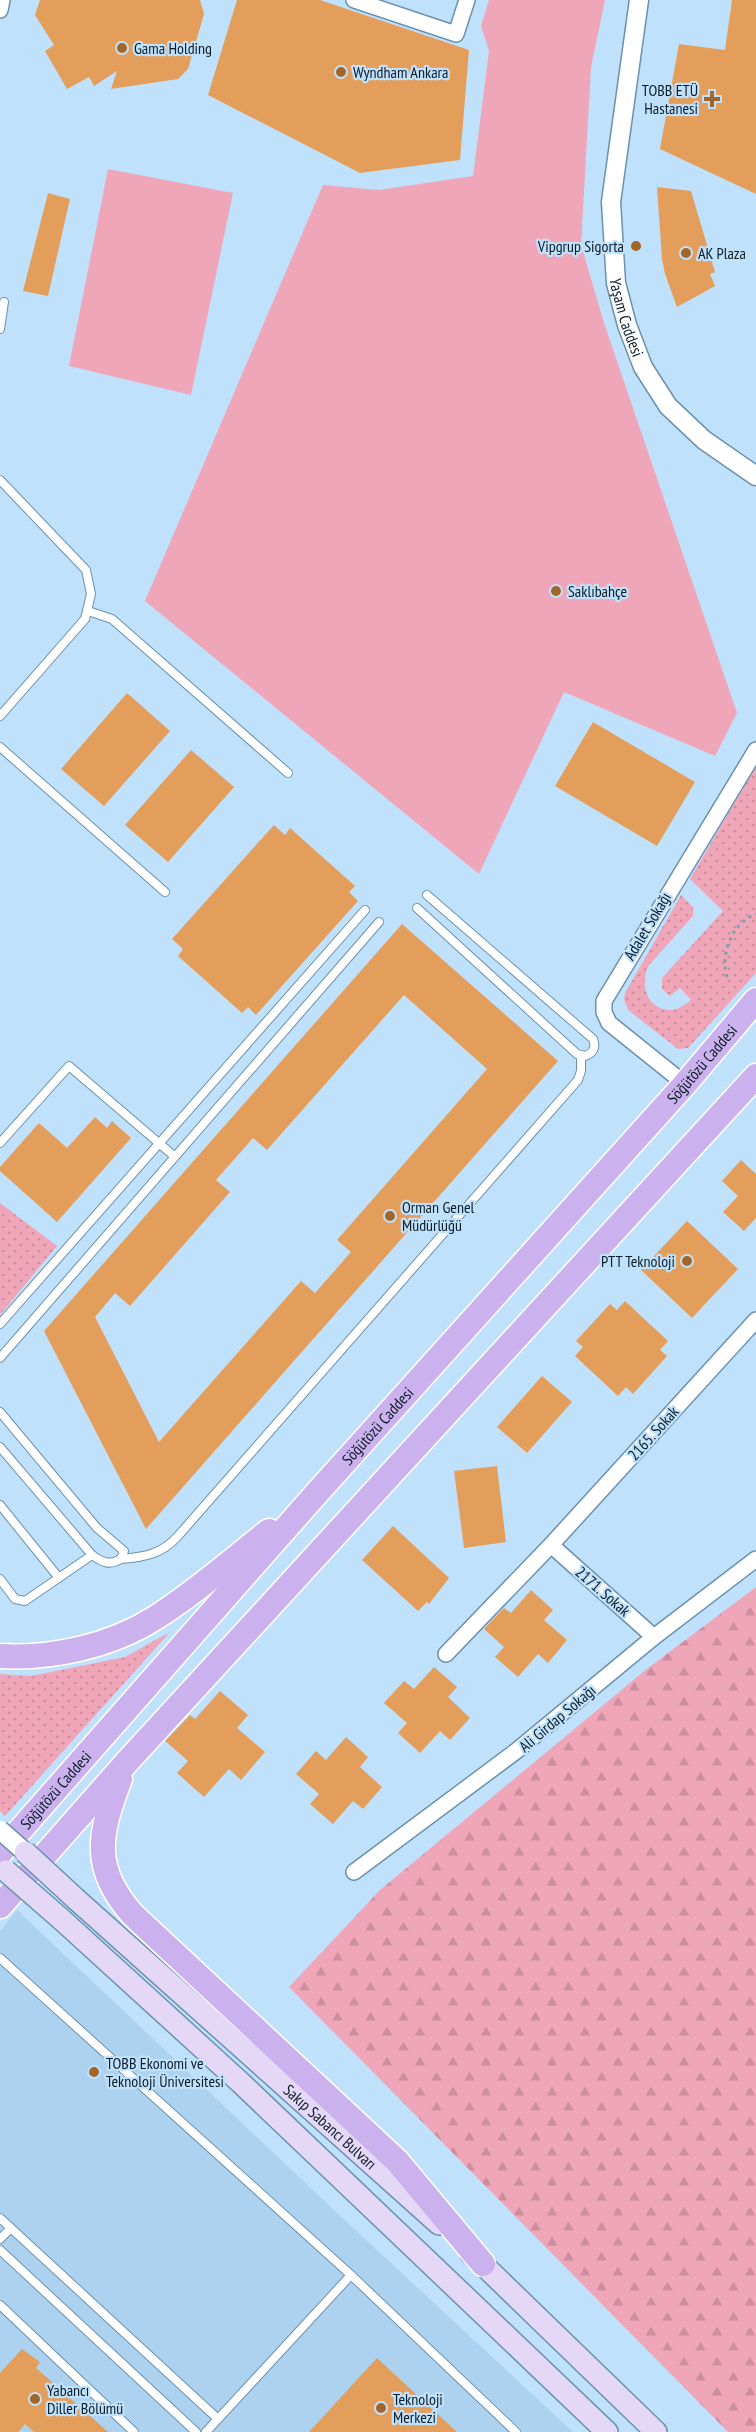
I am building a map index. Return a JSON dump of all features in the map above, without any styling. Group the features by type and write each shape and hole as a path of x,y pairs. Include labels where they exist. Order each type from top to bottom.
{"main road":[{"name":"Söğütözü Caddesi","path":"2,1863 316,1494 685,1084 756,1000"},
{"path":"0,1906 126,1763 756,1076"},
{"path":"0,1656 37,1656 76,1649 115,1639 155,1619 316,1494"},
{"path":"126,1763 108,1810 102,1848 104,1868 111,1886 121,1901 133,1915 397,2162 483,2264"},
{"name":"Sakıp Sabancı Bulvarı","path":"24,1852 483,2264 656,2432"},
{"name":"Sakıp Sabancı Bulvarı","path":"2,1863 241,2083 607,2432"}],"street":[{"path":"0,10 2,0"},
{"path":"354,0 456,34 467,0"},
{"name":"Yaşam Caddesi","path":"639,0 610,202 616,283 627,325 643,367 668,406 704,440 756,476"},
{"name":"Adalet Sokağı","path":"685,1084 609,1023 604,1012 603,1001 756,750"},
{"name":"2165. Sokak","path":"446,1654 551,1545 756,1320"},
{"name":"2171. Sokak","path":"551,1545 654,1637"},
{"name":"Ali Girdap Sokağı","path":"354,1872 515,1752 654,1637 756,1560"},
{"name":"Sakıp Sabancı Bulvarı","path":"0,1830 24,1852"}],"lane":[{"path":"0,328 4,302"},
{"path":"0,480 86,570 91,594 85,619 0,716"},
{"path":"88,611 112,619 288,773"},
{"path":"0,747 165,892"},
{"path":"427,895 593,1039 592,1052 581,1056"},
{"path":"0,1447 92,1555 103,1562 109,1563 153,1554 164,1549 178,1536 578,1080 581,1071 581,1056 417,908"},
{"path":"0,1324 365,910"},
{"path":"0,1358 379,922"},
{"path":"0,1143 69,1065 174,1156"},
{"path":"0,1412 97,1528 124,1551 122,1559"},
{"path":"0,1505 59,1578"},
{"path":"0,1579 15,1599 21,1602 92,1555"},
{"path":"0,1958 351,2275 516,2432"},
{"path":"0,2218 218,2419"},
{"path":"0,2239 11,2228"},
{"path":"0,2250 196,2432"},
{"path":"206,2432 351,2275"},
{"path":"0,2305 134,2432"}],"path":[{"path":"726,977 724,961 733,934 743,921 756,914"}],"shaded area":[{"name":"TOBB Ekonomi ve Teknoloji Üniversitesi","path":"17,1910 336,2212 573,2432 0,2432 0,1931"}],"green space":[{"path":"489,0 605,0 591,67 581,245 605,326 737,713 715,756 564,692 479,874 145,601 323,185 379,190 473,176 489,51 481,26"},
{"path":"108,169 233,193 191,395 69,366"},
{"path":"756,766 756,973 688,1048 678,1049 628,1010 624,999 625,993 681,895 693,907 693,916 649,965 646,971 645,986 650,1000 661,1008 675,1009 691,1000 680,988 670,996 662,989 662,978 723,911 690,879"},
{"path":"0,1203 57,1246 0,1315"},
{"path":"756,1587 756,2432 728,2432 289,1987 380,1890 648,1668"},
{"path":"170,1632 5,1816 0,1811 0,1674 31,1676 125,1657"}],"building":[{"name":"Gama Holding","path":"40,0 200,0 204,14 188,69 178,79 111,89 117,71 94,86 89,77 67,89 45,51 54,45 35,15"},
{"name":"Wyndham Ankara","path":"237,0 320,0 469,50 460,160 360,173 208,95"},
{"name":"TOBB ETÜ Hastanesi","path":"732,0 756,0 756,194 660,149 679,44 725,50"},
{"name":"AK Plaza","path":"657,187 691,191 715,272 710,274 715,286 677,307 662,259"},
{"path":"48,193 70,199 48,296 23,291"},
{"path":"127,693 170,731 104,806 61,769"},
{"path":"593,722 695,782 657,846 555,786"},
{"path":"191,750 234,787 168,862 125,825"},
{"path":"274,825 285,835 290,828 355,886 349,892 358,901 256,1015 248,1007 242,1013 178,956 183,949 172,939"},
{"name":"Orman Genel Müdürlüğü","path":"402,924 558,1061 146,1529 44,1331","holes":["404,995 487,1069 337,1240 351,1252 315,1293 301,1281 159,1442 95,1317 115,1293 130,1306 230,1192 216,1180 253,1138 267,1150"]},
{"path":"95,1117 107,1128 112,1121 131,1138 57,1222 0,1171 0,1167 39,1123 67,1148"},
{"path":"741,1160 756,1174 756,1218 744,1231 723,1212 738,1196 722,1181"},
{"path":"687,1221 738,1269 692,1318 641,1270"},
{"path":"625,1301 668,1341 660,1350 667,1356 633,1394 626,1387 618,1396 575,1356 583,1347 576,1341 610,1304 617,1310"},
{"path":"542,1376 572,1402 527,1453 497,1427"},
{"path":"497,1466 506,1542 464,1548 454,1471"},
{"path":"393,1526 449,1578 429,1604 427,1602 418,1611 362,1560"},
{"path":"531,1590 553,1610 544,1620 567,1640 548,1663 538,1654 518,1677 495,1657 504,1647 484,1629 504,1608 511,1613"},
{"path":"434,1667 457,1687 448,1697 470,1718 450,1740 440,1731 420,1753 398,1733 407,1723 384,1703 404,1681 414,1689"},
{"path":"220,1691 248,1715 237,1728 265,1752 241,1780 229,1769 204,1797 177,1773 188,1761 165,1741 190,1715 195,1719"},
{"path":"346,1737 368,1757 360,1767 382,1787 363,1809 353,1801 333,1824 310,1804 319,1794 296,1774 316,1751 326,1760"},
{"name":"Yabancı Diller Bölümü","path":"22,2349 40,2362 36,2368 108,2432 34,2432 25,2424 18,2432 0,2432 0,2373"},
{"name":"Teknoloji Merkezi","path":"377,2358 457,2432 309,2432"}],"place":[{"name":"Gama Holding","path":"122,48"},
{"name":"Wyndham Ankara","path":"341,72"},
{"name":"TOBB ETÜ Hastanesi","path":"712,99"},
{"name":"Vipgrup Sigorta","path":"636,246"},
{"name":"AK Plaza","path":"686,253"},
{"name":"Saklıbahçe","path":"556,591"},
{"name":"Orman Genel Müdürlüğü","path":"390,1216"},
{"name":"PTT Teknoloji","path":"687,1261"},
{"name":"TOBB Ekonomi ve Teknoloji Üniversitesi","path":"94,2072"},
{"name":"Yabancı Diller Bölümü","path":"35,2399"},
{"name":"Teknoloji Merkezi","path":"381,2408"}]}
